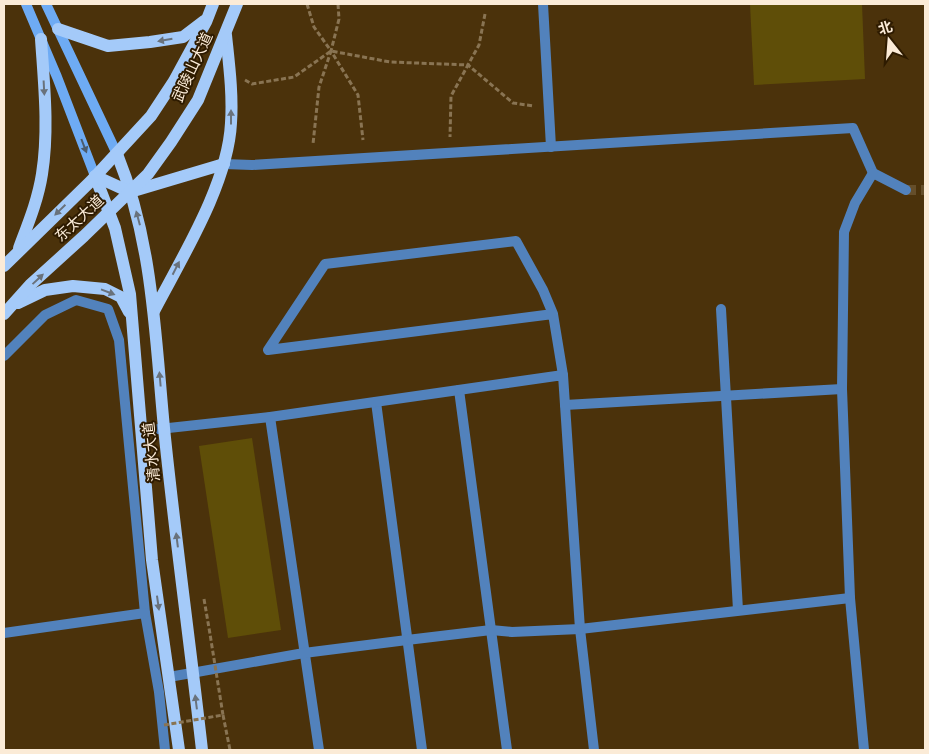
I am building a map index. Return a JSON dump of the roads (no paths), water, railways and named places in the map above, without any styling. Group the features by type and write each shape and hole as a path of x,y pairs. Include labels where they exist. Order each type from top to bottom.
{"main road":[{"path":"26,4 95,176 130,192 224,164"},
{"path":"46,4 116,154"},
{"name":"武陵山大道","path":"151,116 174,81 208,18 213,4"},
{"name":"武陵山大道","path":"171,142 198,100 237,4"},
{"path":"58,29 108,46 182,37 208,18"},
{"path":"154,311 207,207 224,164 231,124 226,32"},
{"path":"16,253 32,215 42,174 45,132 41,39"},
{"name":"东太大道","path":"4,266 95,176 151,116"},
{"name":"东太大道","path":"8,310 30,286 148,174 171,142"},
{"name":"清水大道","path":"116,154 130,192 140,228 154,311 164,428 202,750"},
{"name":"清水大道","path":"95,176 115,228 126,277 132,317 152,560 179,750"},
{"path":"8,310 45,290 73,286 105,289 121,297 132,317"}],"street":[{"path":"543,4 551,147"},
{"path":"224,164 262,164 853,128 873,174 906,190"},
{"path":"864,750 850,598 842,389 844,232 855,203 873,174"},
{"path":"554,314 268,350 325,264 516,241 554,314 563,375 580,629 594,750"},
{"path":"4,356 45,315 76,300 108,309 119,340 144,613 159,692 165,750"},
{"path":"721,309 738,610"},
{"path":"141,431 270,417 563,375"},
{"path":"565,405 842,389"},
{"path":"459,390 507,750"},
{"path":"376,402 422,750"},
{"path":"270,417 319,750"},
{"path":"169,677 304,653 491,630 512,632 580,629 850,598"},
{"path":"4,633 144,613"}],"tunnel":[{"path":"906,190 925,190"}]}
